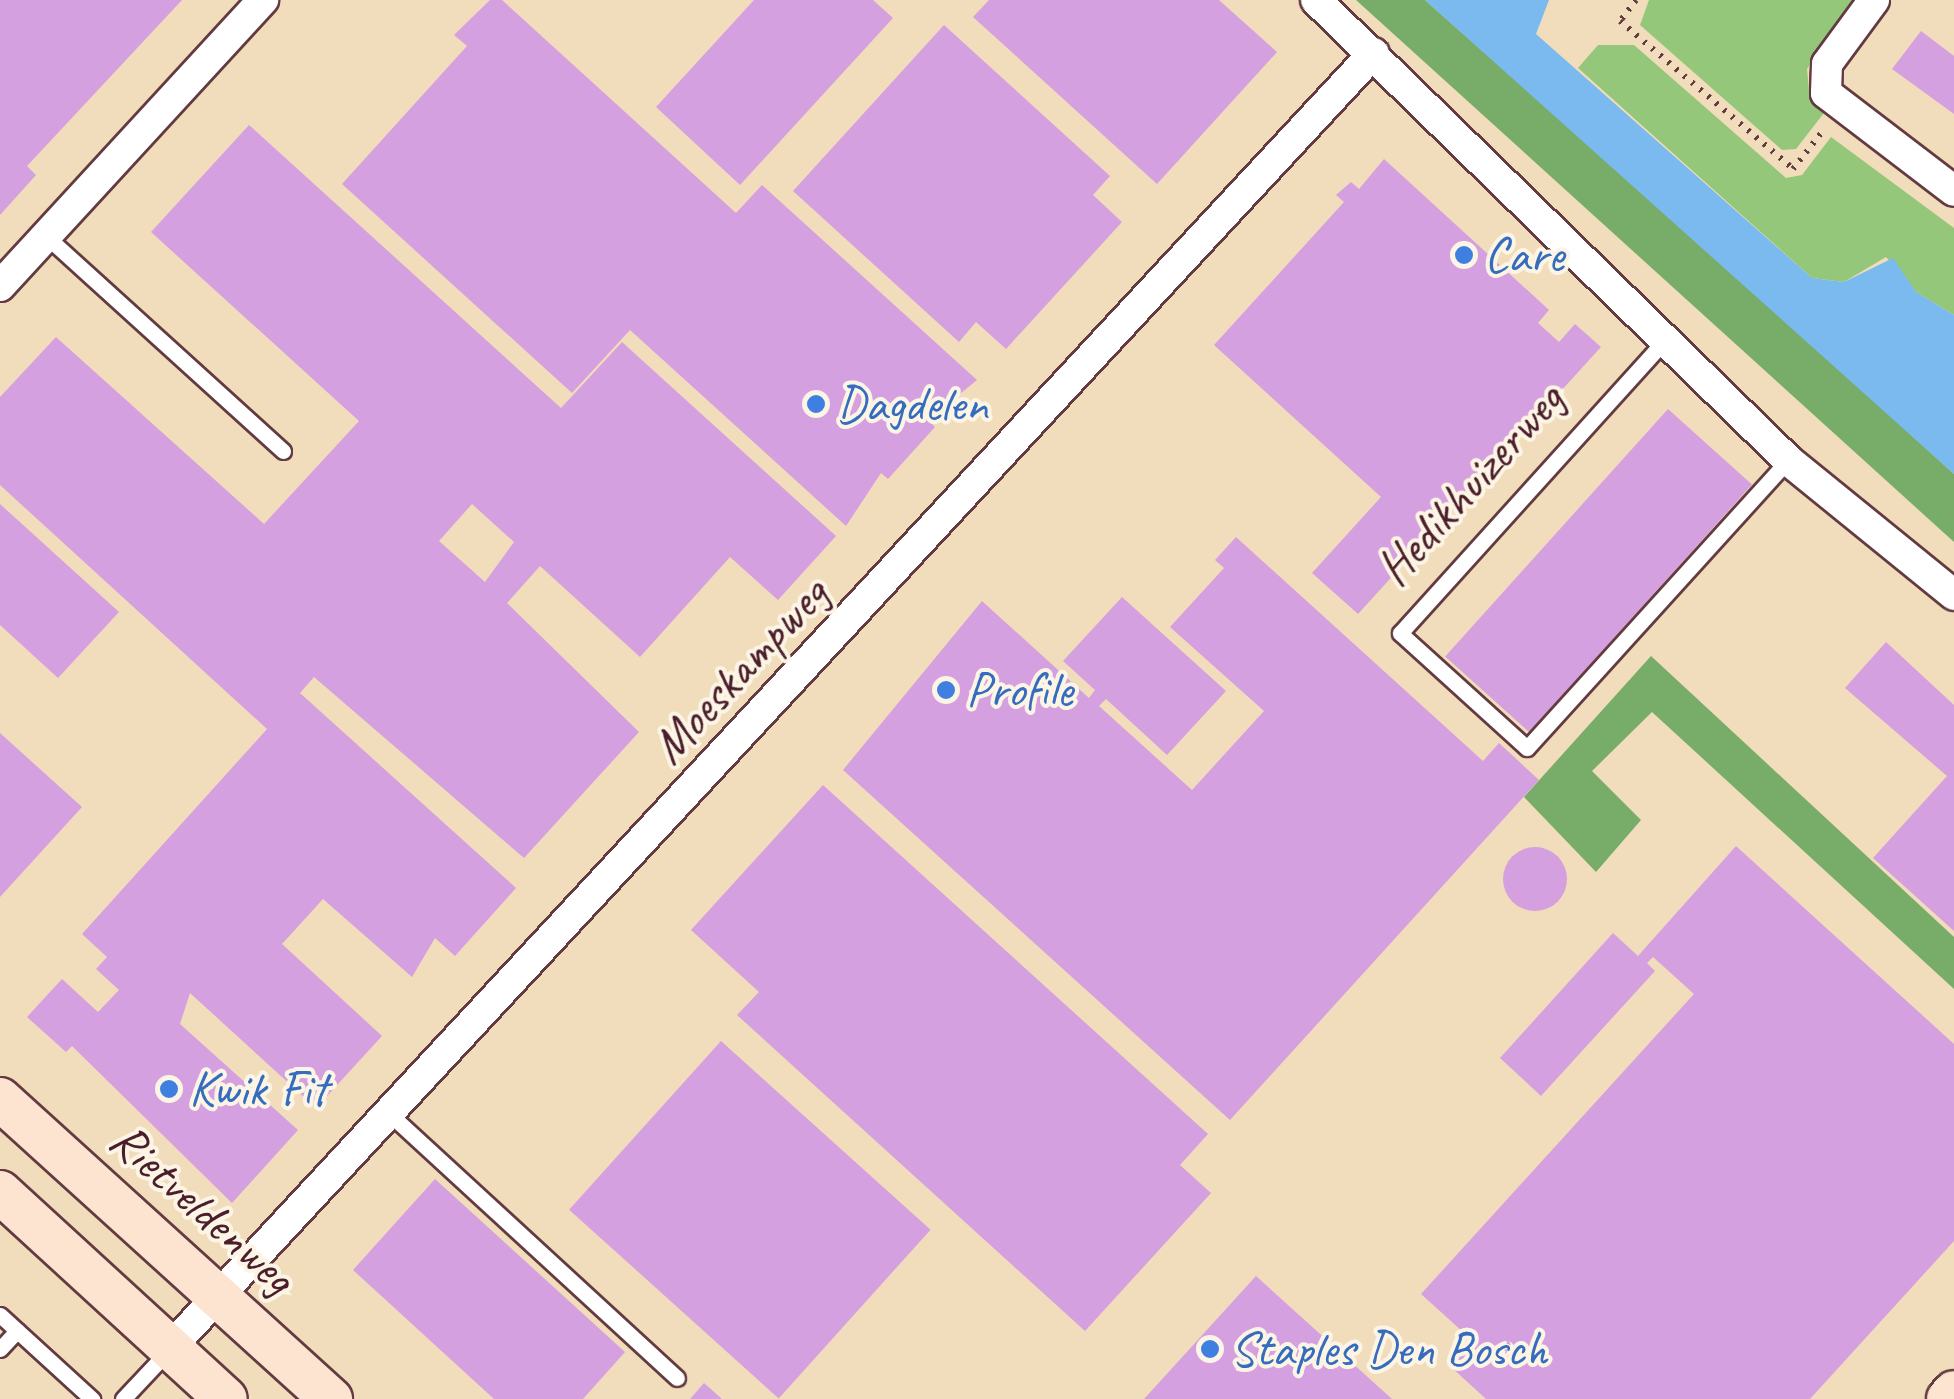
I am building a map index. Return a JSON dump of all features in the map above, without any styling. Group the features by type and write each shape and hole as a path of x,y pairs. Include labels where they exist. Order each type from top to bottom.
{"main road":[{"name":"Rietveldenweg","path":"0,1100 331,1399"},
{"path":"0,1192 226,1399"},
{"path":"1948,1399 1954,1392"}],"street":[{"path":"0,286 263,0"},
{"path":"1316,0 1788,460 1954,595"},
{"path":"1874,0 1822,76 1841,107 1954,191"},
{"name":"Moeskampweg","path":"170,1348 392,1116 1374,54"}],"lane":[{"path":"46,236 283,452"},
{"name":"Hedikhuizerweg","path":"1665,340 1400,633 1527,748 1788,460"},
{"path":"392,1116 677,1378"},
{"path":"0,1315 92,1399"},
{"path":"0,1349 17,1330"},
{"path":"123,1399 170,1348"}],"path":[{"path":"1636,0 1620,20 1793,169 1841,107"}],"green space":[{"path":"1356,0 1425,0 1736,276 1954,474 1954,542"},
{"path":"1649,0 1856,0 1807,69 1809,90 1827,109 1796,149 1782,150 1640,25"},
{"path":"1598,45 1634,45 1786,178 1802,175 1831,137 1954,228 1954,315 1916,292 1886,257 1844,282 1812,278 1578,68"},
{"path":"1651,656 1954,937 1954,989 1652,712 1592,771 1641,820 1596,872 1524,797"}],"water":[{"path":"1425,0 1549,0 1536,34 1812,278 1844,282 1893,258 1916,292 1954,315 1954,474"}],"building":[{"path":"0,0 182,0 27,166 36,175 0,215"},
{"path":"490,0 502,0 736,213 762,185 977,380 928,420 935,427 888,479 881,473 846,526 630,330 572,393 342,184 467,46 454,35"},
{"path":"754,0 873,0 893,18 740,185 656,107"},
{"path":"989,0 1219,0 1277,52 1157,184 973,17"},
{"path":"944,25 1110,176 1093,195 1122,222 1006,349 976,322 959,342 793,191"},
{"path":"1921,31 1954,56 1954,114 1892,69"},
{"path":"249,125 561,408 622,342 836,536 778,600 730,557 640,657 540,566 507,603 639,732 524,858 314,677 300,693 516,888 455,956 435,938 412,977 323,899 282,944 382,1036 316,1108 190,993 180,1024 298,1130 232,1203 72,1046 66,1052 27,1017 62,979 98,1012 119,990 96,969 107,957 82,934 267,729 0,485 0,397 56,337 264,524 359,421 151,232","holes":["472,504 514,542 485,582 439,541"]},
{"path":"1384,159 1549,310 1538,323 1559,342 1575,324 1601,347 1358,614 1312,573 1381,497 1214,345 1344,202 1336,195 1351,182 1359,189"},
{"path":"1668,409 1752,485 1529,732 1445,656"},
{"path":"0,504 119,612 58,678 0,625"},
{"path":"1236,537 1483,761 1499,743 1539,780 1230,1120 843,770 982,601 1089,698 1095,690 1063,661 1122,597 1226,691 1167,755 1106,699 1099,706 1192,790 1264,711 1170,627 1224,568 1215,560"},
{"path":"1886,642 1954,705 1954,931 1873,858 1947,776 1845,688"},
{"path":"0,733 82,807 0,897"},
{"path":"823,785 1208,1134 1180,1165 1211,1193 1085,1331 737,1015 759,992 691,930"},
{"path":"1736,846 1954,1044 1954,1241 1810,1399 1486,1399 1450,1366 1473,1341 1421,1294 1694,994 1653,957 1647,963 1655,971 1541,1096 1500,1058 1613,933 1638,956"},
{"path":"1535,847 1557,857 1567,879 1557,901 1535,911 1513,901 1503,879 1513,857"},
{"path":"721,1041 931,1230 779,1398 569,1210"},
{"path":"435,1179 625,1352 583,1399 494,1399 353,1270"},
{"path":"1256,1276 1392,1399 1144,1399"},
{"path":"704,1383 722,1399 690,1399"}],"place":[{"name":"Care","path":"1464,255"},
{"name":"Dagdelen","path":"816,404"},
{"name":"Profile","path":"946,690"},
{"name":"Kwik Fit","path":"169,1089"},
{"name":"Staples Den Bosch","path":"1210,1349"}]}
